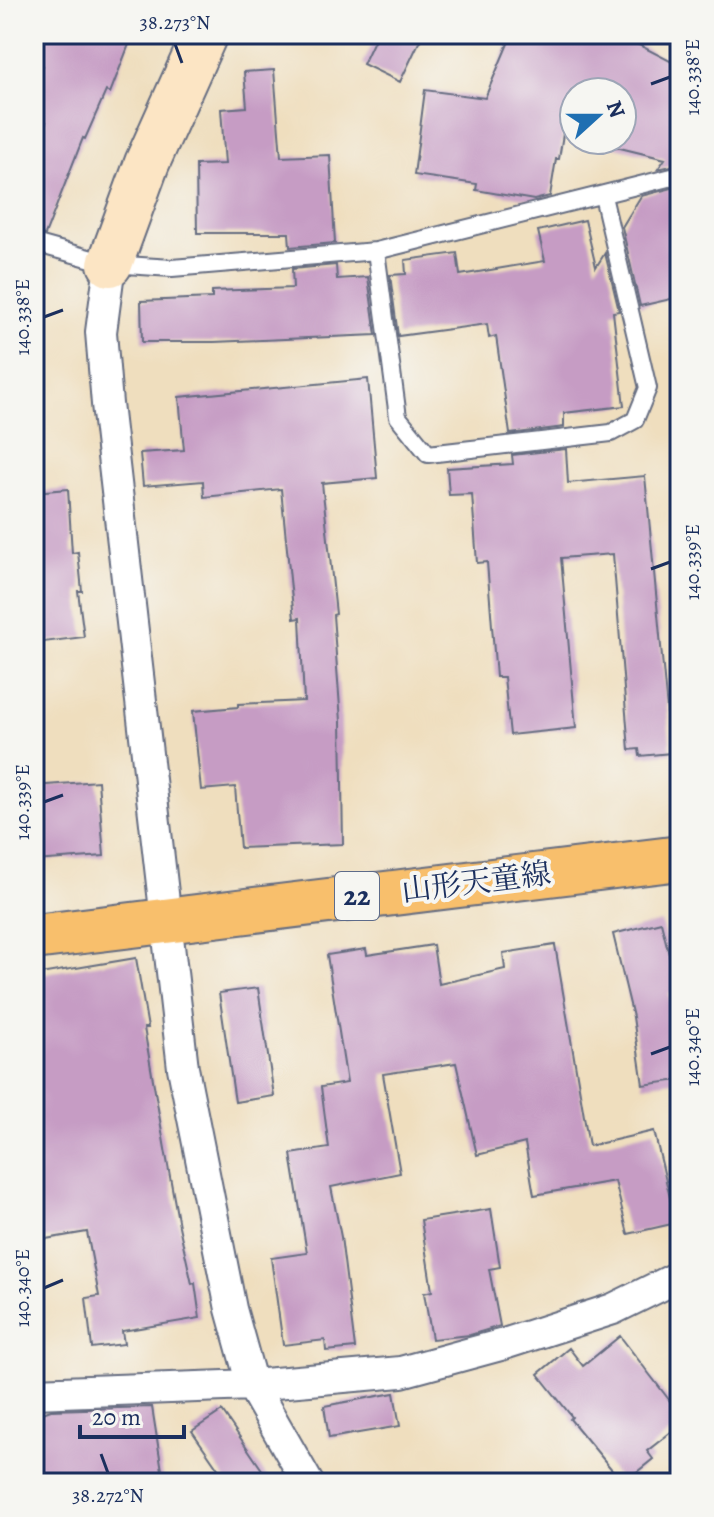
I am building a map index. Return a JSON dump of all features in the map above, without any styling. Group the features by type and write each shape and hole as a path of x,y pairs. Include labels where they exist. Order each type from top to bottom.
{"main road":[{"name":"山形天童線","path":"34,937 680,858"}],"street":[{"path":"205,34 147,163 110,264 101,332 183,1068 231,1309 252,1385 308,1483"},
{"path":"34,1393 252,1385 401,1372 504,1344 613,1309 680,1276"}],"lane":[{"path":"34,243 110,264 172,268 376,251 680,175"},
{"path":"376,251 398,417 428,454 611,433 635,420 648,388 603,196"}],"building":[{"path":"34,34 133,34 110,93 106,91 83,138 45,235 34,232 34,150 46,122 34,117 34,87 43,66 34,62"},
{"path":"377,34 423,34 400,82 363,64"},
{"path":"512,34 618,34 680,66 680,164 658,169 665,159 638,152 638,76 558,76 559,156 556,159 550,196 534,200 476,190 477,184 414,175 425,90 485,98"},
{"path":"274,70 281,157 330,155 335,243 290,247 289,233 197,233 196,165 225,164 221,109 247,107 244,72"},
{"path":"680,186 680,297 640,306 622,227 641,196"},
{"path":"585,220 596,267 605,253 619,311 613,312 624,406 564,413 564,427 510,434 496,336 489,338 487,324 398,336 390,275 406,274 405,260 457,253 460,275 545,261 538,231"},
{"path":"336,265 337,279 368,277 376,335 142,342 141,301 212,298 212,291 293,288 292,269"},
{"path":"368,379 377,478 322,483 336,614 333,615 341,721 343,844 240,848 235,787 201,790 193,711 238,707 238,704 304,701 300,618 294,619 281,489 204,497 203,481 143,486 140,453 184,450 179,397"},
{"path":"566,449 568,483 645,476 671,753 640,756 639,749 629,750 613,554 561,558 576,728 510,735 504,677 496,677 487,562 477,563 472,494 449,495 447,468 513,464 512,455"},
{"path":"68,489 72,553 78,552 82,591 78,591 84,637 36,643 34,492"},
{"path":"98,781 104,856 34,861 34,786"},
{"path":"661,922 678,991 669,993 680,1080 643,1085 633,1017 613,934"},
{"path":"433,945 439,984 505,969 503,953 555,945 589,1146 654,1131 676,1223 628,1234 615,1181 534,1195 525,1143 477,1155 456,1063 383,1074 400,1173 331,1187 341,1237 355,1348 326,1351 325,1340 283,1345 271,1258 307,1253 291,1154 329,1148 321,1087 347,1083 327,955 366,949 367,955"},
{"path":"136,958 148,1028 144,1028 165,1149 200,1318 122,1331 124,1344 92,1348 86,1298 99,1296 87,1232 34,1241 34,975"},
{"path":"258,988 274,1096 235,1102 219,993"},
{"path":"491,1209 500,1267 489,1269 500,1326 470,1335 432,1339 424,1293 432,1291 421,1220"},
{"path":"620,1336 680,1414 680,1425 647,1451 653,1459 623,1483 570,1419 572,1417 538,1374 569,1348 583,1366"},
{"path":"394,1393 400,1426 329,1438 324,1406"},
{"path":"152,1407 164,1483 34,1483 34,1416 51,1410"},
{"path":"222,1411 271,1483 228,1483 192,1431"}]}
